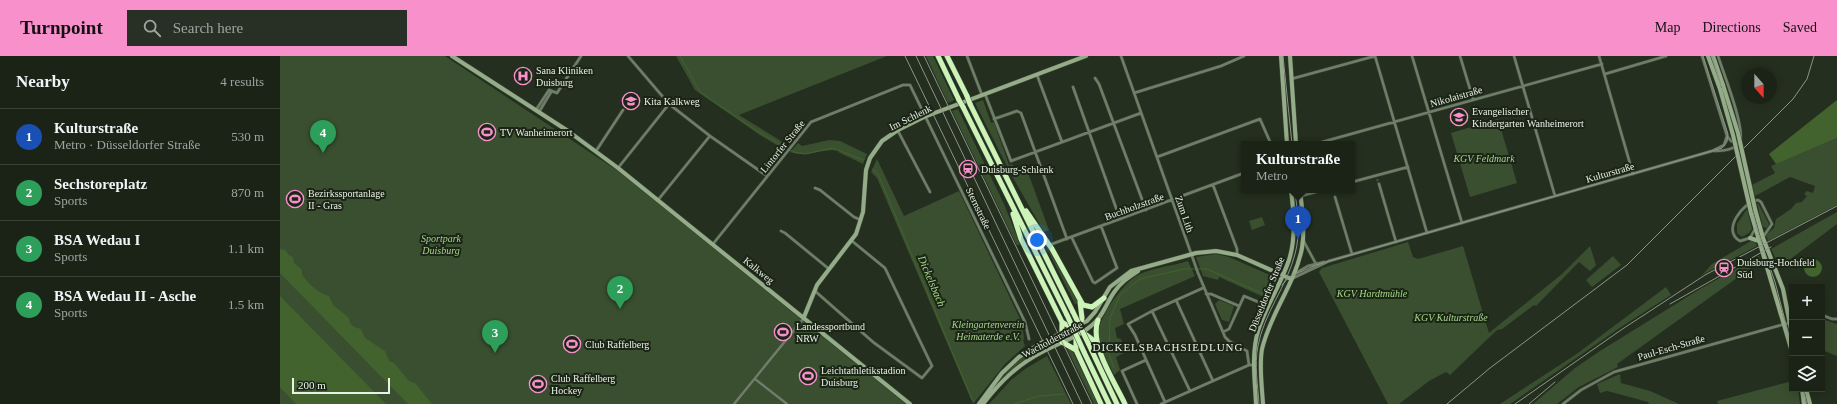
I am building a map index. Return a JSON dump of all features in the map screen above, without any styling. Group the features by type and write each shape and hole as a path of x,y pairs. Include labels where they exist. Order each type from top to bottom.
{"highway":[{"path":"938,56 962,107 1067,315 1108,404"},
{"path":"947,56 1092,349 1117,404"},
{"path":"1018,201 1052,247 1080,301 1086,307 1092,307 1104,298"},
{"path":"1011,205 1021,239 1062,322 1062,333"},
{"path":"1080,301 1081,324 1076,350 1101,404"},
{"path":"1098,320 1095,332 1098,346 1125,404"},
{"path":"1062,322 1079,333 1090,337 1098,346"},
{"path":"1062,342 1076,350"}],"street":[{"name":"Kalkweg","path":"452,56 596,151 804,317 910,404"},
{"path":"537,111 550,91 557,93 582,56"},
{"path":"628,56 669,104 710,136 767,176"},
{"path":"967,56 1011,161 1141,113"},
{"name":"Im Schlenk","path":"804,317 814,291 852,241 862,220 864,176 868,164 882,141 898,130 924,117 1086,56"},
{"name":"Zum Lith","path":"1121,56 1203,288 1223,332 1229,341 1247,350 1248,361 1251,365"},
{"path":"1134,93 1212,69 1244,56"},
{"path":"1281,56 1287,141"},
{"path":"1290,56 1296,141"},
{"path":"1291,79 1375,56 1427,233"},
{"path":"1412,56 1462,222"},
{"path":"1460,56 1473,99"},
{"path":"1514,56 1555,196"},
{"path":"1599,56 1633,174"},
{"path":"1604,74 1666,56"},
{"path":"1702,56 1728,136 1732,142 1740,141 1740,127 1718,56"},
{"path":"1708,56 1722,87 1751,213 1781,282 1790,320"},
{"path":"1713,56 1738,133 1755,209 1759,241 1789,341"},
{"name":"Nikolaistraße","path":"1326,141 1602,64"},
{"path":"1037,74 1062,142"},
{"path":"1095,78 1146,210"},
{"name":"Lintorfer Straße","path":"713,244 791,146 814,120 903,85 910,85"},
{"name":"Sternstraße","path":"910,85 924,117 933,132 1025,322 1028,339"},
{"path":"1072,88 1120,219"},
{"path":"618,168 669,104"},
{"path":"596,151 623,110"},
{"path":"994,119 1019,111 1068,239"},
{"path":"1157,157 1260,119 1270,141"},
{"path":"898,130 930,192"},
{"path":"658,200 710,136"},
{"path":"1712,151 1724,145 1728,136"},
{"name":"Kulturstraße","path":"1293,274 1316,263 1396,242 1712,151 1732,148 1740,141"},
{"path":"1355,181 1377,177 1408,167"},
{"name":"Buchholzstraße","path":"1052,247 1101,226 1241,174"},
{"path":"1379,184 1396,242"},
{"path":"1213,185 1237,249 1236,255"},
{"path":"815,188 820,190 854,217 862,220"},
{"name":"Düsseldorfer Straße","path":"1256,404 1254,375 1251,365 1259,330 1288,262 1293,244 1291,193"},
{"name":"Düsseldorfer Straße","path":"1263,404 1261,357 1264,340 1293,274 1303,240 1300,193"},
{"path":"1301,196 1312,193"},
{"path":"1335,197 1352,254"},
{"path":"1758,228 1750,238 1743,241 1738,239 1734,231 1734,224 1739,212 1756,200 1761,202 1772,226 1768,229 1763,238"},
{"path":"1072,238 1089,276 1094,283 1117,268 1101,226"},
{"path":"1758,228 1768,229"},
{"path":"780,231 785,233 830,269"},
{"path":"1750,238 1759,241"},
{"name":"Düsseldorfer Straße","path":"1303,240 1316,263"},
{"path":"814,291 873,342 922,378 932,364 884,268 852,241"},
{"name":"Wacholderstraße","path":"979,404 1002,374 1019,357 1041,343 1081,324 1092,316 1117,280 1131,271 1191,254 1216,251 1236,255 1291,279"},
{"name":"Kulturstraße","path":"1291,279 1328,261"},
{"path":"1315,268 1316,263"},
{"name":"Wacholderstraße","path":"983,404 999,383 1018,367 1079,333 1098,320 1119,286 1142,268"},
{"path":"1282,276 1293,274"},
{"path":"1165,402 1135,335 1128,326 1128,322 1203,288"},
{"path":"1206,294 1211,294 1239,306"},
{"path":"1223,332 1229,328 1244,296 1268,306"},
{"path":"1176,300 1213,381"},
{"path":"1152,311 1190,392"},
{"path":"1825,316 1832,320 1837,319"},
{"path":"734,404 800,325 804,317"},
{"name":"Paul-Esch-Straße","path":"1563,404 1581,390 1614,372 1789,322"},
{"path":"1137,404 1122,371 1146,360"},
{"path":"1161,404 1251,365"},
{"path":"1254,375 1259,371 1262,379"},
{"path":"755,379 786,404"},
{"path":"1802,392 1804,404"},
{"path":"1807,392 1810,404"}],"green space":[{"name":"Sportpark Duisburg","path":"280,56 445,56 618,171 906,404 280,404"},
{"path":"676,56 887,56 739,115 789,146 785,150 760,135 695,90"},
{"path":"926,56 933,56 954,100 948,103"},
{"path":"983,100 991,123 994,122 1009,165 1012,164 1017,173 1027,170 1049,230 1044,232 1012,176 975,103"},
{"path":"958,109 1004,204 1020,244 1017,246 952,111"},
{"name":"KGV Feldmark","path":"1498,119 1517,183 1470,197 1451,133"},
{"path":"1837,138 1837,205 1768,241 1766,235 1774,228 1776,219 1791,209 1796,203 1802,202 1807,196 1804,194 1807,191 1813,193 1815,186 1790,177 1755,196 1752,185 1775,173 1771,166"},
{"path":"829,140 840,141 867,154 863,164 838,152 839,151 826,150 809,154 797,154 790,152 798,143 802,146"},
{"name":"Kleingartenverein Heimaterde e.V.","path":"877,159 904,216 959,191 1022,323 1023,340 1025,346 1005,364 973,404 877,178 871,172"},
{"path":"1758,203 1769,224 1767,228 1763,227"},
{"path":"1747,209 1752,229 1749,233 1742,237 1737,233 1737,224"},
{"path":"1837,212 1837,224 1780,267 1771,249"},
{"path":"1262,217 1265,225 1252,230 1249,221"},
{"path":"1039,233 1079,303 1075,304"},
{"path":"1751,241 1755,242 1757,246 1702,275 1712,264"},
{"path":"1408,242 1413,257 1418,259 1463,246 1489,333 1562,274 1590,246 1596,265 1590,271 1579,262 1536,306 1534,305 1502,329 1497,330 1450,375 1446,372 1429,381 1399,404 1388,404 1319,272 1322,268"},
{"path":"1216,254 1229,257 1274,277 1276,281 1268,299 1219,277 1218,280 1203,276 1196,257"},
{"path":"1613,256 1621,265 1592,287 1586,280"},
{"path":"1759,256 1760,261 1755,265 1617,364 1618,367 1579,387 1557,404 1533,404 1575,368 1600,351 1700,289"},
{"path":"1188,261 1195,276 1120,309 1124,324 1115,328 1117,338 1121,339 1126,352 1116,357 1120,370 1114,375 1098,341 1100,324 1111,303 1118,293 1133,278 1140,274"},
{"path":"1666,287 1671,295 1621,327 1510,404 1500,404 1578,353"},
{"path":"1219,300 1234,306 1229,322 1222,320 1215,304"},
{"path":"1825,320 1837,324 1837,356 1825,351"},
{"path":"1042,345 1043,348 1021,362 999,380 1020,359"},
{"path":"1066,347 1072,350 1098,404 1094,404"},
{"path":"1047,356 1071,404 989,404 1011,380 1025,369"},
{"path":"1620,374 1621,383 1650,391 1679,404 1649,404 1648,402 1607,391 1600,393 1597,384"},
{"path":"1789,382 1789,392 1798,392 1800,404 1718,404 1717,401"}],"shaded area":[{"path":"1837,100 1837,138 1776,164 1769,154"},
{"path":"280,249 285,250 293,257 294,263 302,270 302,275 307,281 318,291 329,296 333,305 349,318 350,323 354,327 361,329 365,338 385,351 389,361 394,363 409,381 415,383 432,404 408,404 280,273"},
{"path":"1813,259 1819,262 1822,268 1819,274 1813,277 1807,274 1804,268 1807,262"},
{"path":"280,296 386,404 296,404 280,387"}],"waterway":[{"name":"Dickelsbach","path":"680,56 700,92 757,131 794,152 805,154 833,148 863,160"},
{"name":"Dickelsbach","path":"873,169 879,176 971,397 974,401"},
{"name":"Dickelsbach","path":"1114,368 1109,354 1110,318 1120,295 1140,279 1184,269 1207,269 1268,296"},
{"name":"Dickelsbach","path":"1014,404 1039,396 1064,394"}],"tunnel":[{"path":"1377,179 1379,184"}],"tram line":[{"path":"1283,56 1292,141"},
{"path":"1282,285 1289,277 1316,265 1722,148 1727,142 1728,134 1703,56"},
{"path":"1712,56 1735,128"},
{"path":"1731,123 1758,233 1775,282 1789,336"},
{"path":"1259,404 1256,368 1258,346 1265,322 1287,277 1297,246 1298,222 1295,193"},
{"path":"1804,392 1807,404"}],"railway":[{"path":"905,56 1073,404"},
{"path":"916,56 1082,404"},
{"path":"924,56 1092,404"},
{"path":"1447,404 1490,368 1627,265 1793,99 1807,79 1814,56"},
{"path":"1515,404 1621,330 1705,275 1837,206"},
{"path":"1670,304 1771,247"},
{"path":"1529,404 1555,382"}],"place":[{"name":"Sana Kliniken Duisburg","path":"523,76"},
{"name":"Kita Kalkweg","path":"631,101"},
{"name":"Evangelischer Kindergarten Wanheimerort","path":"1459,117"},
{"name":"TV Wanheimerort","path":"487,132"},
{"name":"BSA Wedau II - Asche","path":"323,153"},
{"name":"Duisburg-Schlenk","path":"968,169"},
{"name":"Bezirkssportanlage II - Gras","path":"295,199"},
{"name":"Kulturstraße","path":"1298,239"},
{"name":"Duisburg-Hochfeld Süd","path":"1724,268"},
{"name":"Sechstoreplatz","path":"620,309"},
{"name":"Landessportbund NRW","path":"783,332"},
{"name":"Club Raffelberg","path":"572,344"},
{"name":"BSA Wedau I","path":"495,353"},
{"name":"Leichtathletikstadion Duisburg","path":"808,376"},
{"name":"Club Raffelberg Hockey","path":"538,384"}],"district":[{"name":"DICKELSBACHSIEDLUNG","path":"1168,347"}],"park label":[{"name":"KGV Hardtmühle","path":"1372,293"},
{"name":"KGV Kulturstraße","path":"1451,317"}]}
